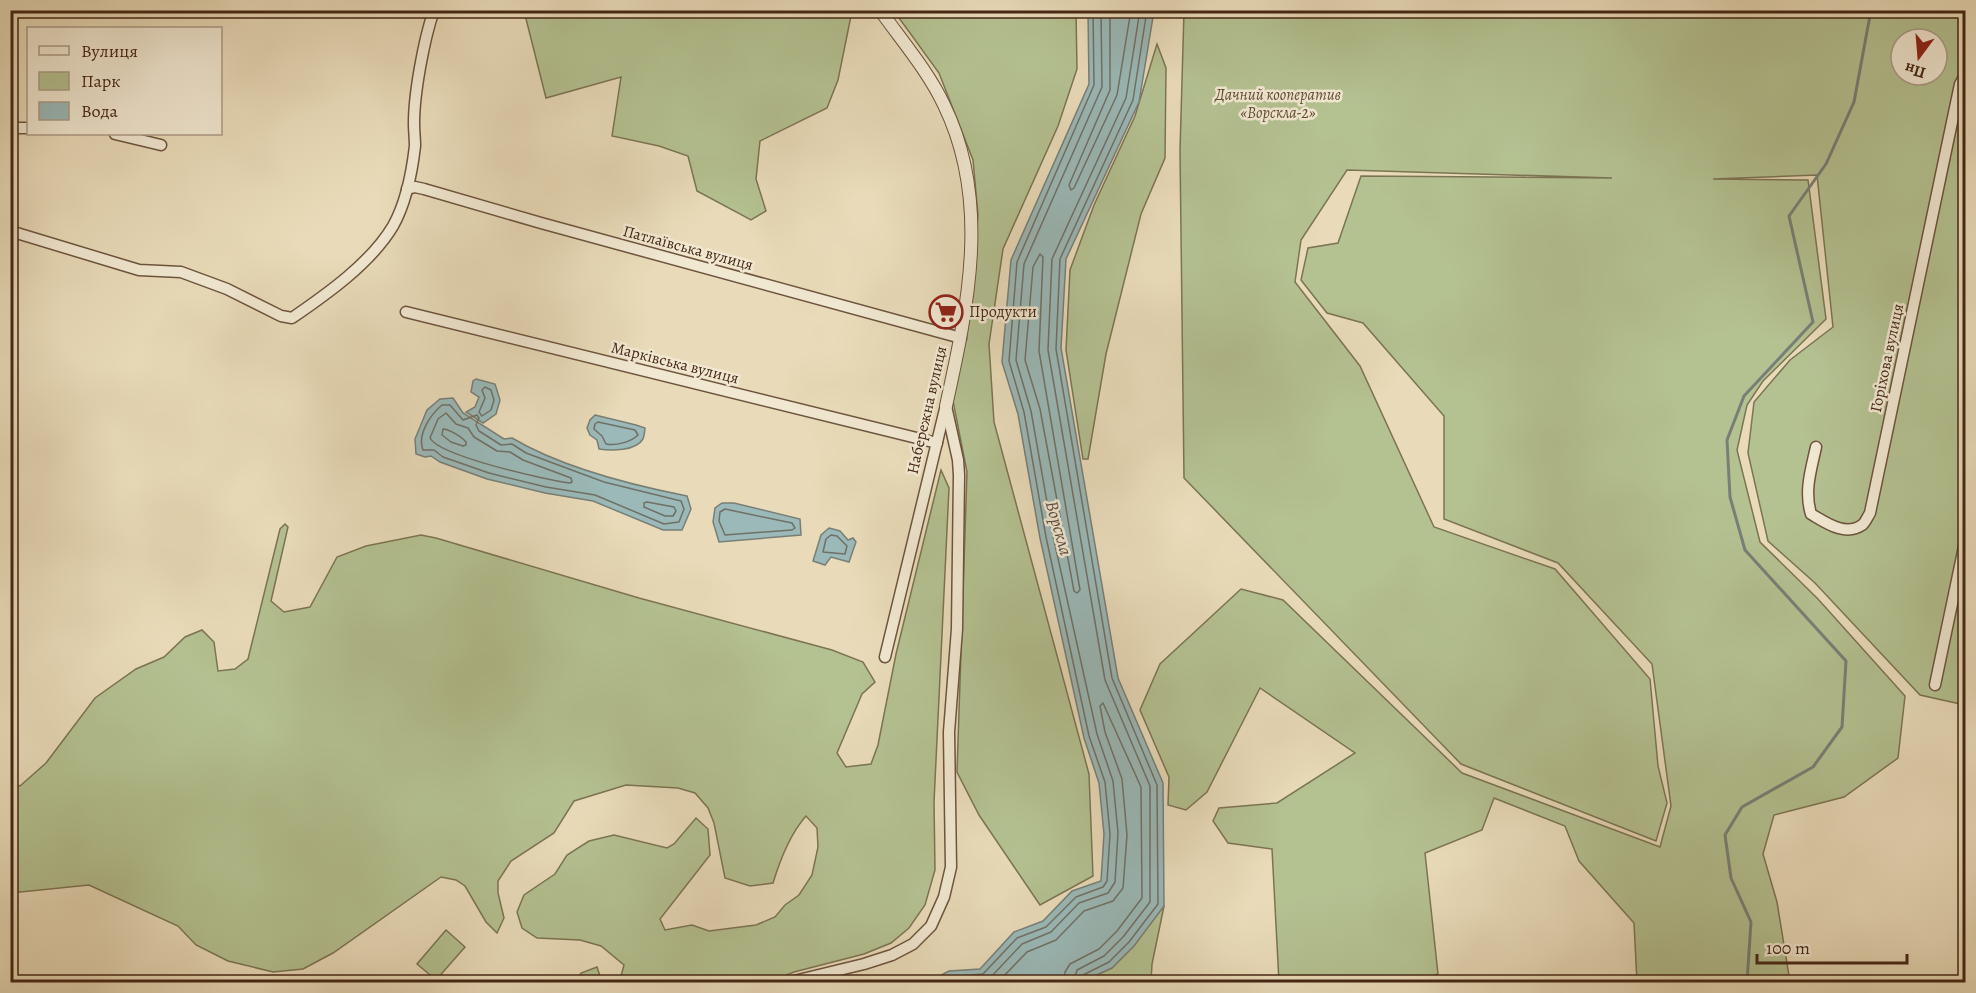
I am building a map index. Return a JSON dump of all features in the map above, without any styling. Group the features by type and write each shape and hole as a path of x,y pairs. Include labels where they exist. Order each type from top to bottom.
{"street":[{"path":"10,15 23,10"},
{"path":"10,231 140,270 181,272 227,289 281,316 292,318 326,295 373,252 393,225 407,189 415,144 414,123 422,63 434,10"},
{"name":"Набережна вулиця","path":"880,10 929,77 940,96 957,136 967,170 972,225 961,338 885,657"},
{"name":"Горіхова вулиця","path":"1816,447 1808,487 1807,502 1811,514 1832,526 1848,530 1862,525 1870,513 1960,84 1965,74"},
{"path":"10,128 27,128"},
{"path":"119,135 161,145"},
{"name":"Патлаївська вулиця","path":"407,189 415,187 424,189 961,338"},
{"name":"Марківська вулиця","path":"406,312 937,443"},
{"path":"790,982 864,964 892,955 913,944 931,926 944,897 951,867 949,732 957,629 959,475 958,459 946,406"},
{"path":"1935,685 1965,537"}],"green space":[{"path":"524,10 852,11 838,80 827,108 760,141 756,179 766,211 751,220 697,191 688,156 659,146 612,136 621,77 546,98"},
{"path":"894,11 1076,11 1077,69 1058,126 1003,249 989,344 994,422 1089,774 1093,876 1040,905 979,815 957,772 967,472 953,401 970,308 978,215 973,160 939,73"},
{"name":"Дачний кооператив «Ворскла-2»","path":"1184,11 1965,11 1965,705 1920,695 1815,583 1768,541 1748,453 1754,402 1790,360 1833,327 1817,175 1713,179 1808,180 1826,319 1763,381 1747,405 1737,450 1760,542 1818,599 1905,696 1898,758 1844,797 1774,815 1763,854 1777,902 1790,982 1637,982 1634,923 1579,861 1565,826 1494,798 1482,830 1425,853 1438,974 1415,982 1279,982 1272,849 1228,843 1213,821 1219,808 1277,803 1355,753 1260,688 1207,792 1186,810 1168,805 1169,777 1140,710 1160,664 1241,589 1283,600 1462,773 1660,847 1671,806 1652,664 1558,563 1444,519 1444,416 1363,323 1327,313 1301,280 1308,248 1338,243 1361,176 1612,178 1347,170 1301,240 1295,282 1360,366 1434,527 1555,569 1650,679 1658,766 1667,803 1656,841 1461,764 1184,478 1180,151"},
{"path":"1157,44 1166,68 1165,158 1141,214 1106,354 1088,459 1083,459 1066,350 1070,270 1094,205 1135,116"},
{"path":"941,470 949,488 934,802 935,870 925,905 909,928 891,943 864,954 794,972 769,982 622,982 624,965 601,946 580,940 537,938 522,928 517,912 524,895 555,874 567,855 589,841 614,835 667,848 674,844 696,818 708,829 710,855 660,919 665,930 692,925 709,931 756,925 775,917 785,905 799,895 812,875 818,847 817,828 806,816 786,848 773,883 750,886 725,878 714,823 708,808 695,793 678,788 626,785 574,801 554,833 511,861 498,881 498,893 504,918 497,933 486,922 465,886 456,880 441,877 333,953 303,969 273,972 228,961 196,945 178,926 89,885 11,893 11,783 20,786 46,763 95,698 136,669 164,657 185,637 202,630 214,642 218,671 235,669 248,659 280,529 285,524 288,527 271,601 284,612 310,607 337,557 366,546 421,535 639,598 832,650 863,662 875,682 862,694 837,753 846,767 871,764 878,745 896,654"},
{"path":"1164,906 1152,964 1151,982 1081,982 1112,968"},
{"path":"446,930 465,947 436,980 417,964"},
{"path":"597,967 602,982 575,982 581,973"}],"water":[{"name":"Ворскла","path":"1088,11 1154,11 1139,102 1066,259 1061,348 1118,678 1163,783 1164,906 1134,946 1112,968 1081,982 928,982 949,971 980,969 1014,932 1043,921 1072,891 1101,881 1104,834 1099,783 1084,738 1040,538 1018,414 1002,362 1011,260 1089,84"},
{"path":"476,379 495,384 500,400 496,414 483,423 466,412 475,407 479,397 471,392 473,381"},
{"path":"453,398 463,413 504,439 512,438 552,458 597,474 687,496 691,509 682,530 663,530 593,501 545,493 487,479 440,462 431,456 416,454 415,439 427,410 440,399"},
{"path":"595,415 645,428 643,439 629,448 599,449 597,440 590,435 587,428"},
{"path":"722,503 734,503 800,519 801,535 719,542 713,522 715,508"},
{"path":"829,528 840,531 848,540 853,538 856,542 849,562 831,557 825,565 813,561 821,535"}],"waterway":[{"path":"1747,982 1751,922 1731,878 1725,835 1742,807 1813,767 1842,727 1846,661 1745,550 1730,497 1727,440 1744,396 1813,322 1789,216 1826,164 1854,102 1871,10"}],"place":[{"name":"Продукти","path":"946,312"}]}
